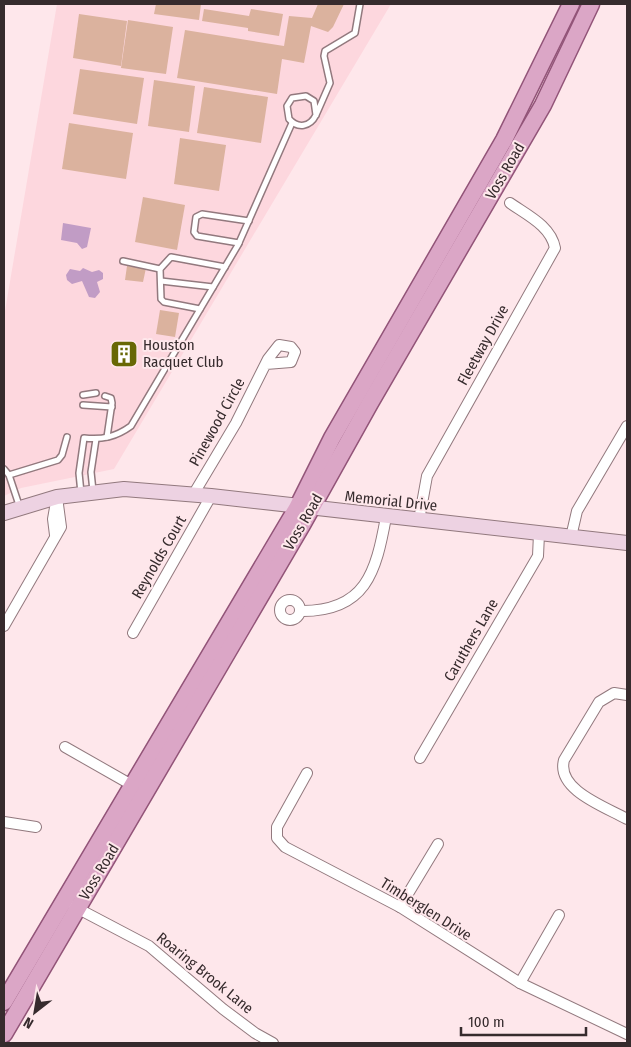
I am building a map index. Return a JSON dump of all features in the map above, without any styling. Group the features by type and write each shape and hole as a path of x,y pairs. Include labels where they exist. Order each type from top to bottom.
{"main road":[{"name":"Voss Road","path":"409,320 452,228 504,140 571,4"},
{"name":"Voss Road","path":"4,1034 22,986 304,508 332,438 409,320 467,238 542,105 591,4"},
{"path":"547,56 562,64"},
{"path":"452,228 467,238"},
{"name":"Voss Road","path":"4,1002 22,986"}],"street":[{"name":"Fleetway Drive","path":"419,520 427,476 555,248 553,236 545,228 510,203"},
{"name":"Pinewood Circle","path":"193,495 236,423 266,364"},
{"path":"571,537 577,510 627,426"},
{"name":"Memorial Drive","path":"4,513 57,497 124,489 211,496 627,543"},
{"name":"Reynolds Court","path":"133,633 211,496"},
{"path":"4,626 61,527 57,497"},
{"path":"300,611 318,611 331,608 358,593 375,567 386,517"},
{"name":"Caruthers Lane","path":"420,758 538,556 539,534"},
{"path":"627,695 614,694 605,696 598,702 564,760 562,769 564,777 581,792 627,819"},
{"path":"65,747 139,789"},
{"name":"Timberglen Drive","path":"307,773 277,827 277,838 284,847 400,907 520,983 627,1034"},
{"path":"4,822 36,826"},
{"path":"400,907 438,844"},
{"name":"Roaring Brook Lane","path":"70,904 149,946 223,1009 255,1033 273,1043"},
{"path":"520,983 560,914"}],"lane":[{"path":"316,115 314,101 306,96 296,96 287,106 287,115 292,123 306,125 316,115 330,83 324,54 355,33 360,4"},
{"path":"87,493 79,473 84,438 96,439 118,435 131,426 239,243 292,123"},
{"path":"239,243 197,236 194,232 196,216 202,214 249,221"},
{"path":"200,309 164,302 161,299 160,268 171,256 225,267"},
{"path":"123,261 160,268"},
{"path":"161,281 213,287"},
{"path":"83,395 96,393"},
{"path":"106,396 111,398 112,407 107,437"},
{"path":"83,405 112,407"},
{"path":"9,475 58,460 62,455 67,436"},
{"path":"87,493 96,439"},
{"path":"4,469 9,475 20,508"}],"shaded area":[{"name":"Houston Racquet Club","path":"57,4 391,4 114,469 21,488 4,496 4,317"},
{"path":"156,4 201,4 199,20 154,14"},
{"path":"318,4 344,4 333,27 328,32 311,26 304,63 282,59 277,94 177,78 185,30 284,46 289,16 312,18"},
{"path":"204,9 249,16 251,9 283,14 279,36 248,31 248,28 202,21"},
{"path":"79,14 127,21 121,66 73,58"},
{"path":"128,20 173,27 166,74 121,68"},
{"path":"80,69 144,78 137,124 73,114"},
{"path":"154,80 195,86 189,132 148,126"},
{"path":"204,87 268,97 261,143 197,133"},
{"path":"69,123 133,133 126,179 62,169"},
{"path":"180,138 226,145 219,191 174,184"},
{"path":"143,197 185,205 177,250 135,242"},
{"path":"63,223 91,228 87,247 82,249 77,243 61,240"},
{"path":"127,266 146,268 143,282 125,280"},
{"path":"83,268 92,272 99,270 103,273 103,279 97,282 100,292 95,298 89,297 82,281 72,284 67,280 66,275 70,269 80,271"},
{"path":"160,310 179,313 175,337 156,334"}],"place":[{"name":"Houston Racquet Club","path":"124,354"}]}
